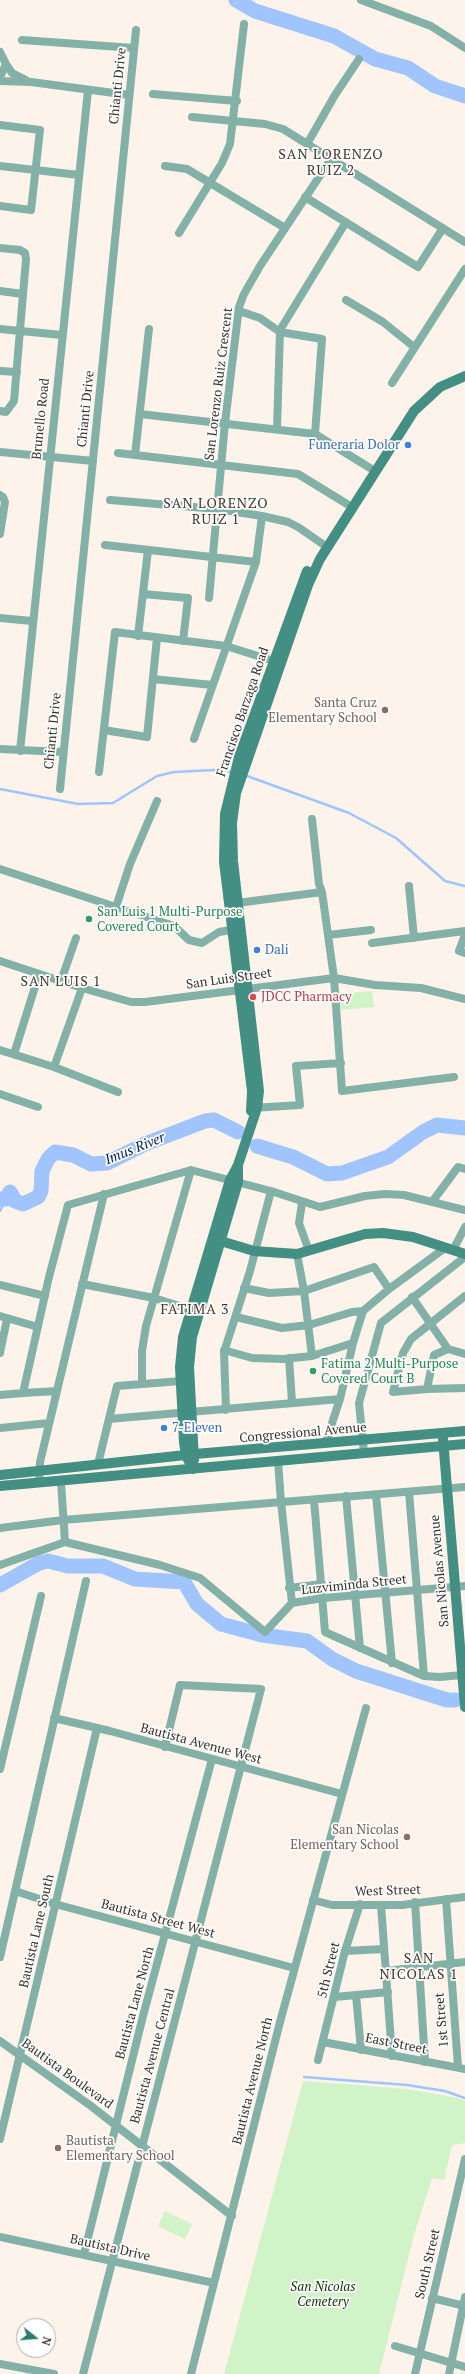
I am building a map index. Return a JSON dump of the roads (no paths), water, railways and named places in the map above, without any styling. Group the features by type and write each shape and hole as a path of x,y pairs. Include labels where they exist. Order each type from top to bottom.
{"street":[{"path":"361,0 430,26 465,48"},
{"path":"179,233 228,151 235,122 244,24"},
{"name":"Chianti Drive","path":"60,790 136,30"},
{"path":"22,40 134,48"},
{"path":"0,52 12,73 31,82"},
{"path":"308,144 335,95 359,60"},
{"path":"0,77 6,64"},
{"path":"0,81 31,82 130,95"},
{"name":"Brunello Road","path":"20,751 32,621 88,90"},
{"path":"153,94 237,101"},
{"path":"192,117 274,126 308,144 465,242"},
{"path":"0,125 40,130 31,210 0,206"},
{"name":"San Lorenzo Ruiz Crescent","path":"209,598 225,423 239,311 244,294 252,280 332,159"},
{"path":"0,166 79,175"},
{"path":"165,166 187,170 285,228"},
{"path":"306,197 418,267 443,228"},
{"path":"277,429 280,332 346,222"},
{"path":"0,248 20,250 25,253 14,401 11,408 6,412 0,411"},
{"path":"392,383 465,269"},
{"path":"0,291 23,294"},
{"path":"346,300 382,322 414,347"},
{"path":"239,311 260,318 280,332 322,339 315,434"},
{"path":"0,329 62,335"},
{"path":"135,455 149,329"},
{"name":"Francisco Barzaga Road","path":"325,545 347,504 404,416 416,401 437,383 465,370"},
{"path":"0,371 17,372"},
{"name":"Francisco Barzaga Road","path":"187,1411 181,1381 183,1336 194,1310 234,1181 250,1126 258,1083 242,989 236,929 224,862 224,824 243,758 277,662 301,583 414,410 440,388 465,376"},
{"path":"140,414 315,434 370,468"},
{"path":"0,452 93,461"},
{"path":"118,453 303,476 347,504"},
{"path":"0,534 2,496"},
{"path":"110,500 217,509 262,516 293,524 325,545"},
{"path":"194,739 256,562 262,516"},
{"path":"105,545 256,562"},
{"path":"138,636 148,550"},
{"path":"143,594 188,598 184,641"},
{"path":"0,618 32,621"},
{"path":"99,772 115,632 226,646 277,662"},
{"path":"104,730 147,737 157,638"},
{"path":"153,679 212,685"},
{"path":"0,749 63,752"},
{"name":"Francisco Barzaga Road","path":"233,793 232,824 237,903 236,929"},
{"path":"116,907 130,864 157,801"},
{"path":"312,819 319,884 322,892 334,978 342,1091 454,1078"},
{"path":"0,869 174,926 189,940 202,944 219,932 236,929"},
{"path":"409,886 414,938"},
{"path":"237,903 322,892"},
{"path":"328,935 371,930"},
{"path":"372,944 465,931"},
{"path":"465,935 459,951 465,953"},
{"path":"61,981 76,938"},
{"name":"San Luis Street","path":"0,961 82,988 131,1002 334,978 375,985 421,988 465,999"},
{"path":"14,1054 39,974"},
{"path":"54,1068 82,988"},
{"path":"0,1050 118,1092"},
{"path":"254,1108 300,1104 296,1066 341,1063"},
{"path":"0,1094 38,1107"},
{"path":"432,1202 458,1167 465,1169"},
{"path":"142,1384 142,1352 154,1298 191,1170"},
{"path":"23,1394 45,1296 68,1205 191,1170 271,1191 302,1203 320,1207 365,1196 385,1194 404,1195 465,1210"},
{"path":"226,1410 224,1350 236,1317 271,1191"},
{"path":"39,1483 49,1423 104,1194"},
{"path":"302,1203 299,1223 309,1251"},
{"path":"325,1444 340,1399 353,1343 363,1311 388,1289 449,1249 465,1227"},
{"path":"216,1240 254,1251 297,1254 365,1234 383,1233 413,1237 465,1256 435,1282 412,1297 381,1323 359,1403 361,1441 364,1453"},
{"path":"297,1254 304,1291 312,1356"},
{"path":"244,1288 269,1293 304,1291 374,1267 388,1289"},
{"path":"82,1284 154,1298 194,1310"},
{"path":"0,1286 45,1296"},
{"path":"465,1296 411,1339 403,1353 393,1392 465,1388"},
{"path":"412,1297 431,1322 448,1349"},
{"name":"Francisco Barzaga Road","path":"193,1469 190,1455 187,1411 194,1310"},
{"path":"236,1317 282,1328 309,1325 352,1312 363,1311"},
{"path":"0,1353 4,1318 38,1326"},
{"path":"224,1350 252,1358 289,1358 312,1356 353,1343"},
{"path":"427,1389 434,1355 448,1349 465,1354"},
{"path":"289,1358 292,1402"},
{"path":"98,1464 117,1386 181,1381"},
{"path":"0,1394 23,1394 57,1391"},
{"path":"109,1419 187,1411 226,1410 292,1402 340,1399"},
{"path":"0,1428 49,1423"},
{"name":"Congressional Avenue","path":"0,1475 190,1455 465,1431"},
{"name":"San Nicolas Avenue","path":"443,1433 446,1488 460,1587 463,1655 462,1675 465,1707"},
{"name":"Congressional Avenue","path":"0,1486 61,1482 465,1444"},
{"name":"Luzviminda Street","path":"278,1461 289,1588 292,1603 323,1598 460,1587"},
{"path":"61,1482 64,1542"},
{"path":"0,1528 63,1520 465,1487"},
{"path":"409,1492 424,1676"},
{"path":"376,1495 392,1663"},
{"path":"346,1496 360,1648"},
{"path":"314,1500 325,1632 424,1676 440,1677 462,1675"},
{"path":"0,1565 64,1542 168,1567 200,1578 265,1632 292,1603"},
{"path":"0,1957 86,1581"},
{"path":"289,1588 322,1584"},
{"path":"0,1769 41,1596"},
{"name":"Bautista Avenue Central","path":"84,2374 261,1689 180,1685 165,1747"},
{"name":"Bautista Avenue North","path":"191,2374 294,1968 366,1708"},
{"name":"Bautista Avenue West","path":"54,1718 97,1728 342,1794"},
{"name":"Bautista Lane South","path":"0,2139 18,2054 97,1728"},
{"name":"Bautista Lane North","path":"84,2254 116,2125 212,1760"},
{"name":"Bautista Street West","path":"15,1891 55,1904 195,1940 294,1968"},
{"name":"West Street","path":"313,1900 332,1904 381,1905 465,1897"},
{"name":"1st Street","path":"446,1899 449,1964 461,2068"},
{"path":"415,1902 425,2062"},
{"name":"5th Street","path":"318,2060 335,1997 345,1951 360,1904"},
{"path":"381,1905 392,2056"},
{"path":"345,1951 384,1949"},
{"path":"386,1971 465,1962"},
{"path":"335,1997 388,1992"},
{"path":"356,1995 361,2050"},
{"name":"Bautista Boulevard","path":"0,2041 116,2125 232,2216"},
{"name":"East Street","path":"323,2042 461,2068"},
{"name":"South Street","path":"415,2374 465,2159"},
{"name":"Bautista Drive","path":"0,2237 214,2283"},
{"path":"432,2298 464,2303 449,2374"},
{"path":"395,2346 465,2367"},
{"path":"0,2364 54,2374"}],"waterway":[{"path":"236,0 255,11 334,36 375,59 408,68 435,86 465,96"},
{"path":"0,789 78,804 113,803 157,776 174,772 214,770 232,772"},
{"path":"247,776 349,813 396,838 445,881 465,886"},
{"name":"Imus River","path":"0,1199 6,1199 10,1192 15,1201 23,1204 38,1197 41,1191 42,1171 48,1159 55,1152 73,1155 91,1164 107,1163 145,1144 205,1121 214,1120 238,1132"},
{"name":"Imus River","path":"257,1146 293,1157 327,1174 342,1173 388,1157 423,1132 437,1125 465,1128"},
{"path":"0,1211 6,1199"},
{"path":"0,1585 39,1563 48,1561 68,1566 103,1566 135,1579 184,1582 197,1604 221,1624 262,1635 307,1641 332,1659 356,1671 447,1700 455,1700"},
{"path":"304,2077 407,2085 445,2091 465,2098"}],"place":[{"name":"Funeraria Dolor","path":"408,445"},
{"name":"Santa Cruz Elementary School","path":"385,710"},
{"name":"San Luis 1 Multi-Purpose Covered Court","path":"89,919"},
{"name":"Dali","path":"257,950"},
{"name":"JDCC Pharmacy","path":"253,997"},
{"name":"Fatima 2 Multi-Purpose Covered Court B","path":"313,1371"},
{"name":"7-Eleven","path":"164,1428"},
{"name":"San Nicolas Elementary School","path":"407,1837"},
{"name":"Bautista Elementary School","path":"58,2148"}],"district":[{"name":"SAN LORENZO RUIZ 2","path":"331,164"},
{"name":"SAN LORENZO RUIZ 1","path":"216,512"},
{"name":"SAN LUIS 1","path":"61,982"},
{"name":"FATIMA 3","path":"195,1310"},
{"name":"SAN NICOLAS 1","path":"419,1968"}],"park label":[{"name":"San Nicolas Cemetery","path":"323,2294"}]}
